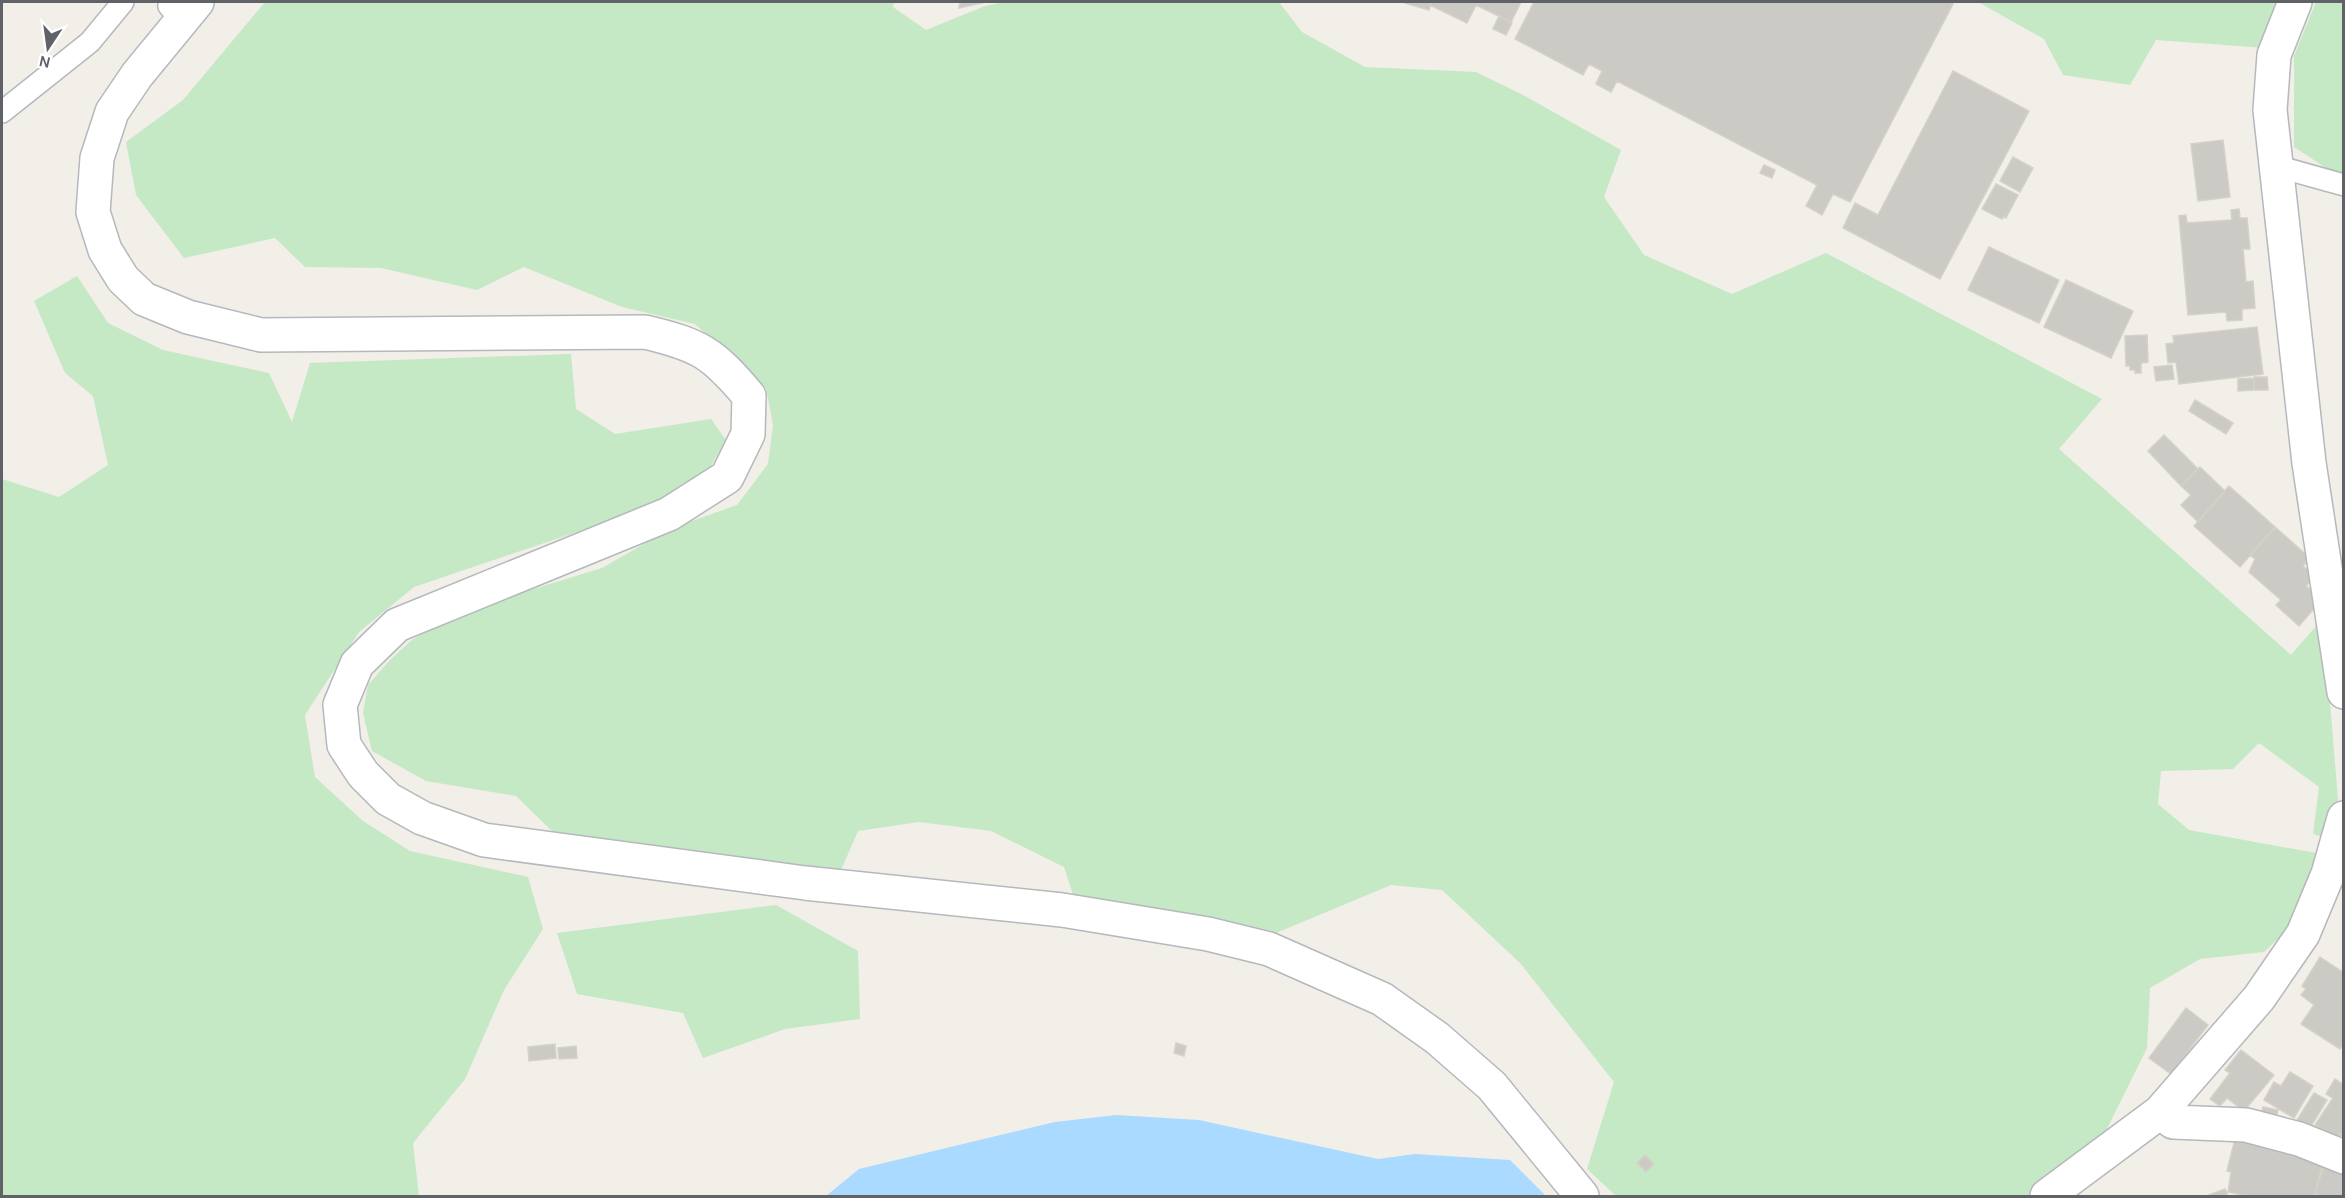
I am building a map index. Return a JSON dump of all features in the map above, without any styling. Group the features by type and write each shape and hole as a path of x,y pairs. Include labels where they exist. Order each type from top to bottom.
{"street":[{"path":"2295,2 2274,55 2270,110 2309,463 2343,692"},
{"path":"183,8 112,112 97,158 93,212 105,250 123,279 144,299 188,318 261,335 645,332 686,342 710,354 749,396 748,435 727,477 669,514 397,625 357,664 340,705 344,745 363,774 388,799 422,818 484,840 805,883 1062,910 1208,934 1269,949 1382,999 1437,1038 1491,1086 1582,1197"},
{"path":"2047,1197 2160,1112 2259,998 2303,934 2328,874 2343,818"},
{"path":"2160,1112 2174,1122 2246,1125 2299,1139 2343,1157"}],"lane":[{"path":"2,112 90,42 123,2"},
{"path":"2276,166 2343,186"}],"green space":[{"path":"265,2 894,2 893,7 926,30 985,6 1005,2 1279,2 1302,32 1365,67 1476,72 1523,95 1621,150 1604,197 1644,255 1732,294 1826,253 2102,399 2059,449 2291,655 2323,618 2338,800 2327,838 2313,834 2319,787 2259,743 2233,769 2161,771 2158,804 2189,830 2316,853 2313,896 2297,921 2264,952 2200,959 2150,988 2147,1048 2100,1143 2032,1196 1616,1196 1587,1169 1614,1082 1520,963 1442,890 1391,885 1276,933 1075,901 1064,867 991,831 919,822 858,831 841,870 581,842 553,832 516,796 426,781 372,751 363,713 368,685 413,639 465,610 602,568 672,528 737,505 768,464 773,425 766,388 695,324 622,307 524,267 477,290 381,268 305,267 275,238 184,258 136,195 126,142 183,100"},
{"path":"1978,2 2286,2 2266,48 2156,40 2130,85 2063,75 2044,39"},
{"path":"2316,2 2343,2 2343,179 2294,147 2294,56"},
{"path":"77,276 108,323 163,350 269,373 292,422 310,363 571,354 576,409 615,434 711,419 726,440 701,483 648,508 414,587 359,632 305,715 315,777 363,821 410,851 528,877 543,929 504,990 465,1079 413,1143 419,1196 2,1196 2,479 59,497 108,465 93,396 65,373 34,301"},
{"path":"776,905 858,951 860,1019 785,1029 703,1058 683,1013 577,994 557,933"}],"water":[{"path":"1116,1115 1199,1120 1378,1159 1415,1154 1510,1160 1546,1196 826,1196 859,1169 1055,1122"}],"building":[{"path":"960,2 986,2 959,8"},
{"path":"1402,2 1431,2 1429,10"},
{"path":"1431,2 1521,2 1511,22 1476,5 1467,23 1430,5"},
{"path":"1534,2 1954,2 1850,202 1833,194 1822,215 1806,206 1817,185 1617,81 1611,92 1596,84 1602,71 1589,64 1583,75 1515,39"},
{"path":"1499,16 1512,23 1506,35 1493,29"},
{"path":"1953,71 2029,111 1940,279 1843,228 1855,203 1878,215"},
{"path":"2223,140 2230,197 2198,201 2191,144"},
{"path":"2013,157 2033,168 2020,192 2000,181"},
{"path":"1764,165 1775,170 1772,178 1760,173"},
{"path":"1996,184 2018,195 2006,218 2004,216 2002,219 1982,209"},
{"path":"2239,209 2240,218 2247,218 2250,249 2243,249 2246,282 2253,281 2255,308 2242,309 2242,320 2227,321 2226,312 2188,315 2179,216 2186,215 2187,223 2232,220 2231,210"},
{"path":"1989,247 2059,280 2039,323 1968,290"},
{"path":"2066,280 2133,311 2111,358 2044,327"},
{"path":"2257,327 2263,374 2179,384 2176,362 2168,363 2166,344 2174,343 2173,336"},
{"path":"2147,335 2148,362 2141,363 2141,373 2135,373 2135,370 2130,370 2130,366 2126,366 2125,336"},
{"path":"2172,365 2174,379 2156,381 2154,367"},
{"path":"2254,377 2267,377 2268,390 2254,390"},
{"path":"2254,378 2254,390 2238,391 2238,379"},
{"path":"2195,400 2233,423 2226,434 2189,411"},
{"path":"2164,435 2198,469 2181,486 2148,451"},
{"path":"2200,467 2225,491 2198,522 2181,505 2191,495 2181,486"},
{"path":"2229,486 2275,527 2240,567 2194,526"},
{"path":"2275,527 2310,558 2303,566 2315,576 2306,586 2317,594 2313,599 2318,604 2299,626 2276,605 2281,600 2249,572 2255,559 2250,555"},
{"path":"2320,957 2344,973 2344,1043 2340,1049 2301,1024 2314,1005 2301,995 2306,989 2302,986"},
{"path":"2186,1008 2208,1025 2171,1074 2149,1058"},
{"path":"1176,1043 1186,1046 1184,1056 1174,1053"},
{"path":"555,1044 556,1058 529,1061 528,1047"},
{"path":"576,1046 577,1058 559,1059 558,1048"},
{"path":"2241,1050 2274,1075 2244,1111 2227,1098 2220,1106 2210,1099 2230,1073 2225,1070"},
{"path":"2290,1072 2313,1086 2294,1118 2264,1100 2274,1082 2281,1086"},
{"path":"2335,1079 2344,1085 2344,1137 2340,1134 2337,1138 2315,1125 2333,1098 2326,1094"},
{"path":"2314,1093 2327,1100 2310,1128 2297,1120"},
{"path":"2263,1107 2278,1110 2276,1119 2261,1115"},
{"path":"2235,1139 2325,1163 2314,1196 2247,1196 2228,1192 2231,1172 2227,1171"},
{"path":"1645,1155 1654,1164 1646,1172 1637,1163"},
{"path":"2324,1159 2344,1174 2344,1196 2320,1196 2315,1193"},
{"path":"2225,1189 2228,1196 2206,1196"}]}
